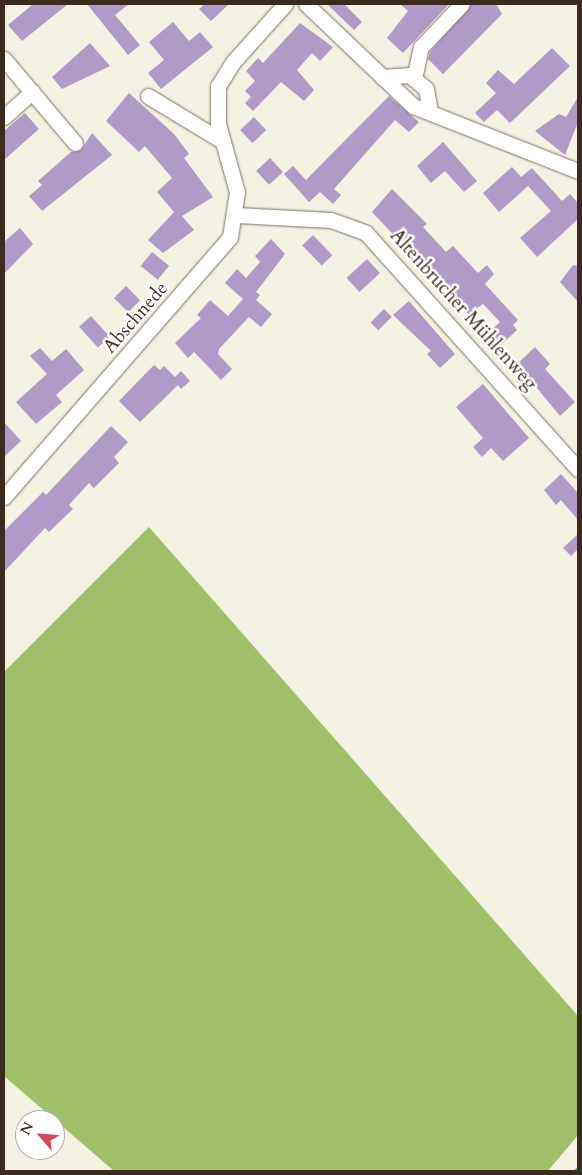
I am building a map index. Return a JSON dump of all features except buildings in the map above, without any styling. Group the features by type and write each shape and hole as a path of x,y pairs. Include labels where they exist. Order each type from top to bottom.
{"street":[{"name":"Abschnede","path":"4,497 216,258 230,237 236,215 237,192 222,141 216,102 224,74 285,4"},
{"path":"306,4 413,106 577,169"},
{"path":"414,79 421,47 462,4"},
{"path":"4,59 75,142"},
{"path":"382,77 410,75 426,89 430,111"},
{"path":"4,117 32,92"},
{"path":"148,96 222,141"},
{"name":"Altenbrucher Mühlenweg","path":"236,215 331,220 366,233 578,469"}],"green space":[{"path":"149,527 578,1016 578,1135 548,1171 114,1171 65,1129 65,1110 43,1110 4,1076 4,672"}]}
